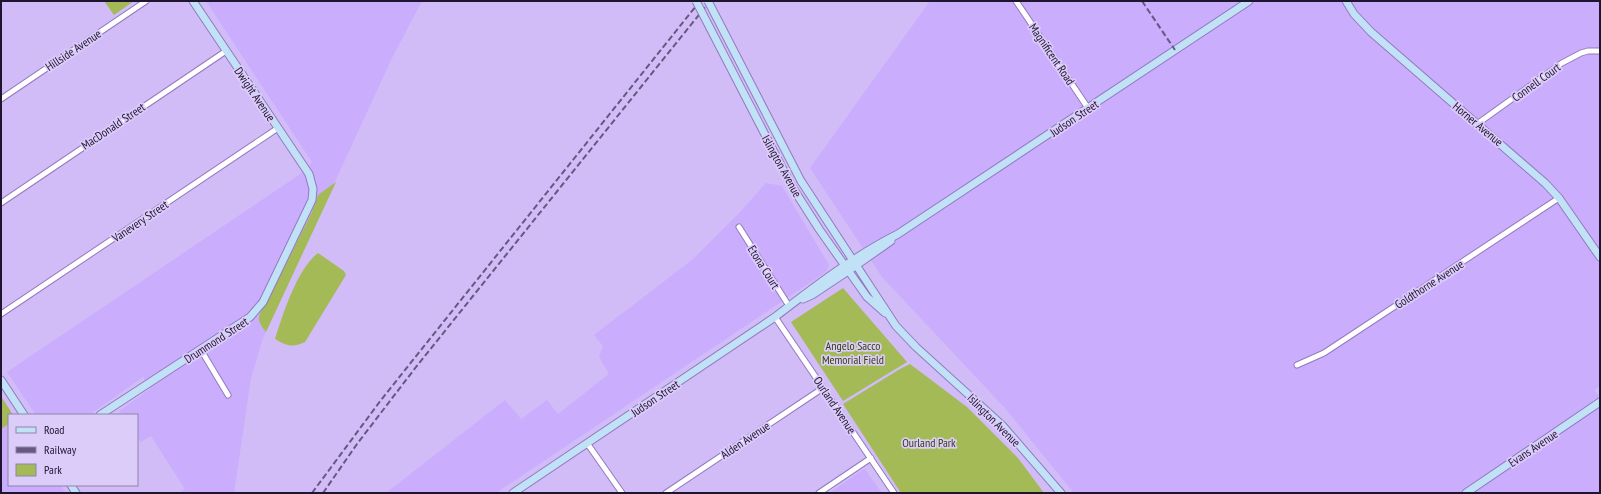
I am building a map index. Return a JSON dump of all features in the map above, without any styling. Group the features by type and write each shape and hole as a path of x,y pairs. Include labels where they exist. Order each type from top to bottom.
{"main road":[{"name":"Dwight Avenue","path":"193,1 309,174 313,189"},
{"name":"Islington Avenue","path":"696,1 791,185 819,229 867,298 890,317"},
{"name":"Islington Avenue","path":"708,1 801,181 890,317 916,348 1002,425 1061,493"},
{"name":"Judson Street","path":"516,492 775,317 789,306 812,295 847,268 1249,1"},
{"name":"Horner Avenue","path":"1346,1 1354,14 1371,32 1531,170 1559,198 1600,257"},
{"name":"Drummond Street","path":"102,414 250,317 263,302 310,206 313,189"},
{"path":"1,380 23,414"},
{"name":"Evans Avenue","path":"1466,493 1600,402"}],"street":[{"name":"Hillside Avenue","path":"1,99 146,1"},
{"name":"Magnificent Road","path":"1016,1 1088,108"},
{"name":"Connell Court","path":"1478,124 1562,63 1581,53 1600,50"},
{"name":"MacDonald Street","path":"1,203 226,51"},
{"name":"Vanevery Street","path":"1,314 278,128"},
{"name":"Goldthorne Avenue","path":"1297,364 1324,353 1559,198"},
{"name":"Etona Court","path":"739,228 789,306"},
{"name":"Ourland Avenue","path":"775,317 894,493"},
{"path":"201,350 228,395"},
{"name":"Alden Avenue","path":"666,493 823,388"},
{"path":"587,443 622,493"},
{"path":"819,493 871,458"}],"shaded area":[{"path":"206,1 422,1 392,58 263,338 251,378 234,493 179,493 185,489 151,436 141,442 138,438 138,414 121,414 119,411 150,389 143,377 90,414 35,414 7,372 296,177 306,170 312,162"},
{"path":"930,1 1600,1 1600,386 1594,390 1600,398 1600,493 1074,493 1004,407 882,277 810,168"},
{"path":"766,183 782,186 829,265 826,272 496,493 386,493 505,400 521,419 547,400 558,414 609,374 599,357 603,346 594,335 692,260 741,211"},
{"path":"8,425 8,486 61,486 66,493 1,493 1,429"},
{"path":"864,469 882,493 829,493"}],"green space":[{"path":"104,1 134,1 114,15"},
{"path":"336,182 266,332 259,321 259,315 312,212 318,195"},
{"path":"318,253 344,271 346,275 305,342 293,346 286,345 275,339 282,317 297,281 310,260"},
{"name":"Angelo Sacco Memorial Field","path":"843,288 907,362 843,401 791,322"},
{"name":"Ourland Park","path":"910,364 967,407 1018,458 1044,493 901,493 843,404"},
{"path":"1,396 12,414 8,414 8,425 1,429"}],"railway":[{"path":"312,493 381,400 700,1"},
{"path":"323,493 357,444 416,367 710,1"},
{"path":"1142,1 1175,50"}]}
